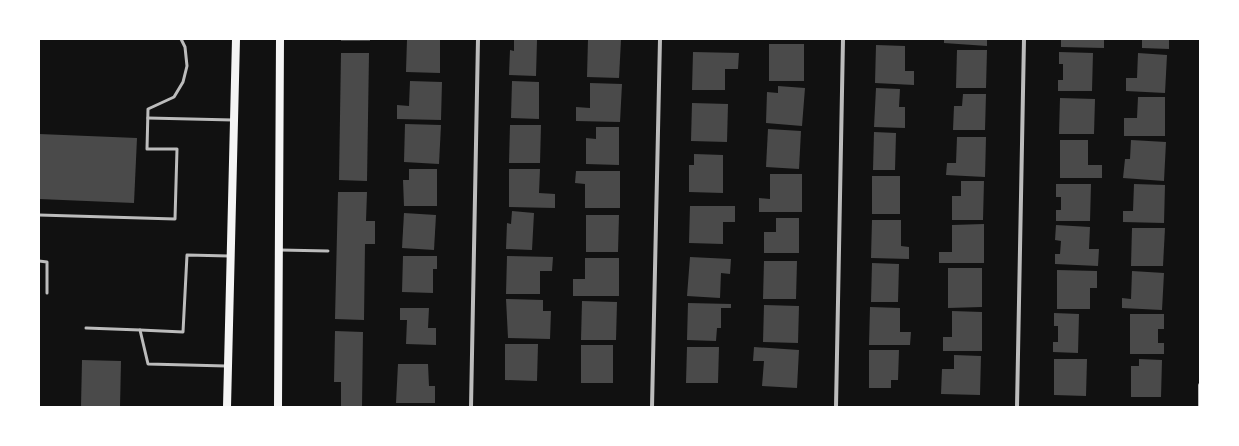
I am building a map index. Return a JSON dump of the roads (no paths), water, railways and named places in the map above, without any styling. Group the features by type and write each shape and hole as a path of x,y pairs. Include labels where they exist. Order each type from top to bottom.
{"main road":[{"path":"227,407 236,39"},
{"path":"278,407 280,39"}],"street":[{"path":"470,407 478,39"},
{"path":"652,407 660,39"},
{"path":"836,407 842,39"},
{"path":"1017,407 1024,39"},
{"path":"1200,385 1200,407"}],"lane":[{"path":"39,216 176,219 177,149 147,149 148,109 174,97 183,82 187,66 185,47 181,39"},
{"path":"148,118 234,120"},
{"path":"279,250 328,251"},
{"path":"86,328 183,332 187,256 231,256"},
{"path":"39,261 47,262 47,293"},
{"path":"140,330 148,364 228,366"}]}
